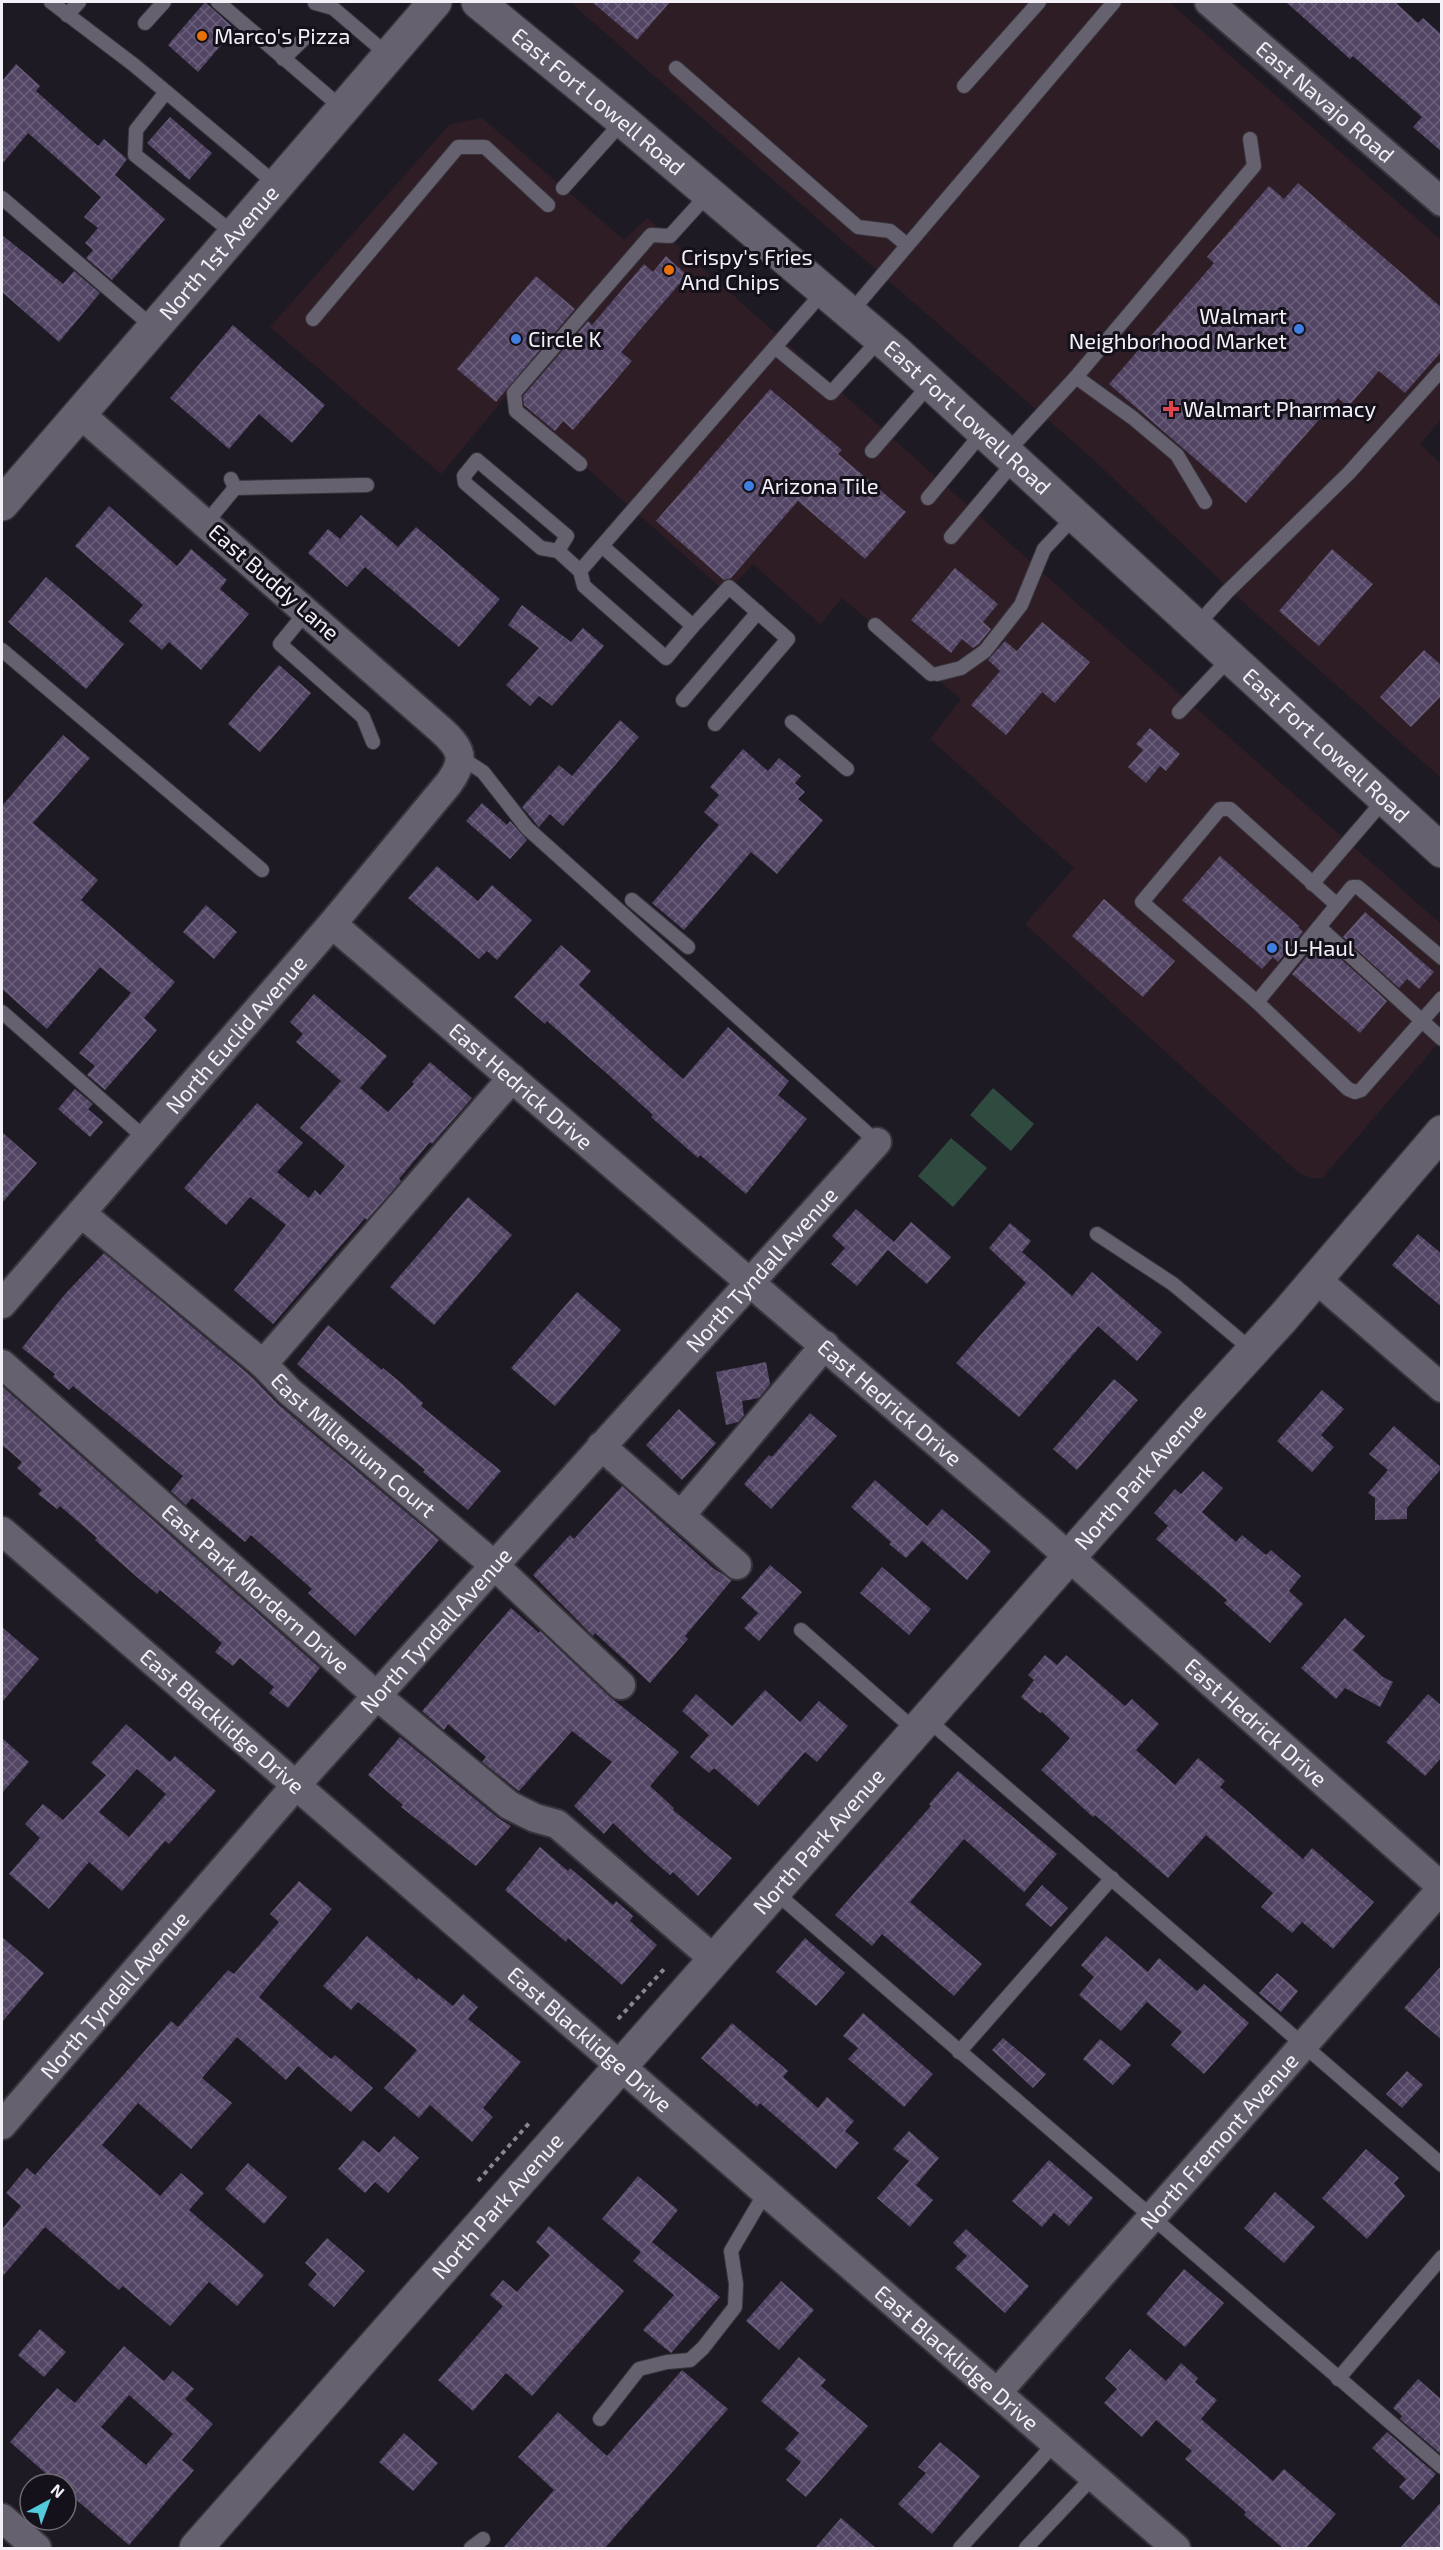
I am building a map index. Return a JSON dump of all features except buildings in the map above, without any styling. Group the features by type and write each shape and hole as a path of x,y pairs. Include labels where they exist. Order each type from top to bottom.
{"main road":[{"name":"North 1st Avenue","path":"2,504 233,233 435,2"},
{"name":"East Fort Lowell Road","path":"478,2 623,121 880,339 1442,851"},
{"name":"North Park Avenue","path":"196,2548 1440,1137"}],"street":[{"name":"East Navajo Road","path":"1209,2 1442,202"},
{"name":"East Buddy Lane","path":"80,414 453,740 460,757"},
{"name":"North Euclid Avenue","path":"2,1304 332,924 449,783 458,770 460,757"},
{"name":"East Hedrick Drive","path":"332,924 1069,1557 1442,1888"},
{"path":"263,1364 512,1078"},
{"name":"North Tyndall Avenue","path":"2,2125 297,1784 877,1142"},
{"name":"East Millenium Court","path":"81,1213 263,1364 289,1391 494,1564 621,1684"},
{"path":"1316,1279 1442,1388"},
{"path":"681,1515 825,1346"},
{"name":"East Park Mordern Drive","path":"2,1364 377,1696 509,1805 535,1818 556,1824 715,1960"},
{"path":"601,1446 737,1565"},
{"name":"East Blacklidge Drive","path":"2,1531 297,1784 619,2067 1176,2548"},
{"name":"North Fremont Avenue","path":"998,2393 1442,1888"},
{"path":"2,2518 37,2548"}],"lane":[{"path":"51,2 166,92 276,184"},
{"path":"67,15 79,2"},
{"path":"145,23 164,2"},
{"path":"218,2 342,108"},
{"path":"964,86 1039,2"},
{"path":"850,313 1114,2"},
{"path":"315,3 333,8 388,55"},
{"path":"283,59 308,35"},
{"path":"676,68 858,226 890,231 907,245"},
{"path":"166,92 136,130 135,155 233,233"},
{"path":"563,188 623,121"},
{"path":"928,498 1001,448 1076,377 1254,166 1250,139"},
{"path":"313,319 458,147 486,147 548,205"},
{"path":"580,464 516,411 514,393 651,235 670,236 709,194"},
{"path":"2,198 153,327"},
{"path":"580,571 824,291"},
{"path":"775,347 831,393 880,339"},
{"path":"1196,626 1349,473 1442,369"},
{"path":"1076,377 1133,418 1177,455 1205,501"},
{"path":"872,451 930,384"},
{"path":"951,537 1001,448"},
{"path":"558,551 567,536 477,460 464,476 465,483 541,548 558,551 580,571 584,586 666,658 729,587 788,639 715,724"},
{"path":"206,523 233,483 367,485"},
{"path":"875,625 934,674 961,668 985,651 1021,605 1044,549 1075,516"},
{"path":"602,546 693,626"},
{"path":"308,611 280,644 363,717 373,742"},
{"path":"683,700 758,612"},
{"path":"2,650 262,870"},
{"path":"1179,712 1230,658"},
{"path":"792,722 847,769"},
{"path":"460,757 483,772 527,828 877,1142"},
{"path":"1312,884 1384,799"},
{"path":"1337,905 1230,809 1225,808 1220,809 1142,902 1257,1002 1348,1089 1355,1092 1361,1090 1442,998"},
{"path":"1257,1002 1352,887 1358,887 1442,958"},
{"path":"633,900 688,947"},
{"path":"1319,927 1442,1039"},
{"path":"2,1012 146,1139"},
{"path":"1096,1234 1173,1284 1253,1351"},
{"path":"801,1630 1112,1878 1442,2165"},
{"path":"959,2052 1112,1878"},
{"path":"775,1892 1442,2467"},
{"path":"600,2419 639,2369 667,2362 690,2360 703,2348 735,2307 736,2284 731,2251 765,2193"},
{"path":"1338,2379 1442,2257"},
{"path":"960,2548 1055,2443"},
{"path":"1026,2548 1094,2477"},
{"path":"471,2548 483,2539"}],"path":[{"path":"618,2019 672,1960"},
{"path":"478,2181 539,2112"}],"shaded area":[{"path":"570,2 1169,2 1441,240 1441,419 1420,444 1441,464 1441,778 1254,612 1096,462"},
{"path":"482,118 624,240 647,218 1063,591 1441,924 1441,1040 1322,1178 1311,1178 1299,1173 1025,924 1074,868 930,739 961,699 842,598 820,624 753,564 733,586 720,587 506,396 441,474 270,327 450,124"}],"green space":[{"path":"993,1088 1034,1124 1011,1151 970,1115"},
{"path":"951,1138 987,1168 953,1207 918,1176"}],"place":[{"name":"Marco's Pizza","path":"202,36"},
{"name":"Crispy's Fries And Chips","path":"669,270"},
{"name":"Walmart Neighborhood Market","path":"1299,329"},
{"name":"Circle K","path":"516,339"},
{"name":"Walmart Pharmacy","path":"1171,409"},
{"name":"Arizona Tile","path":"749,486"},
{"name":"U-Haul","path":"1272,948"}]}
